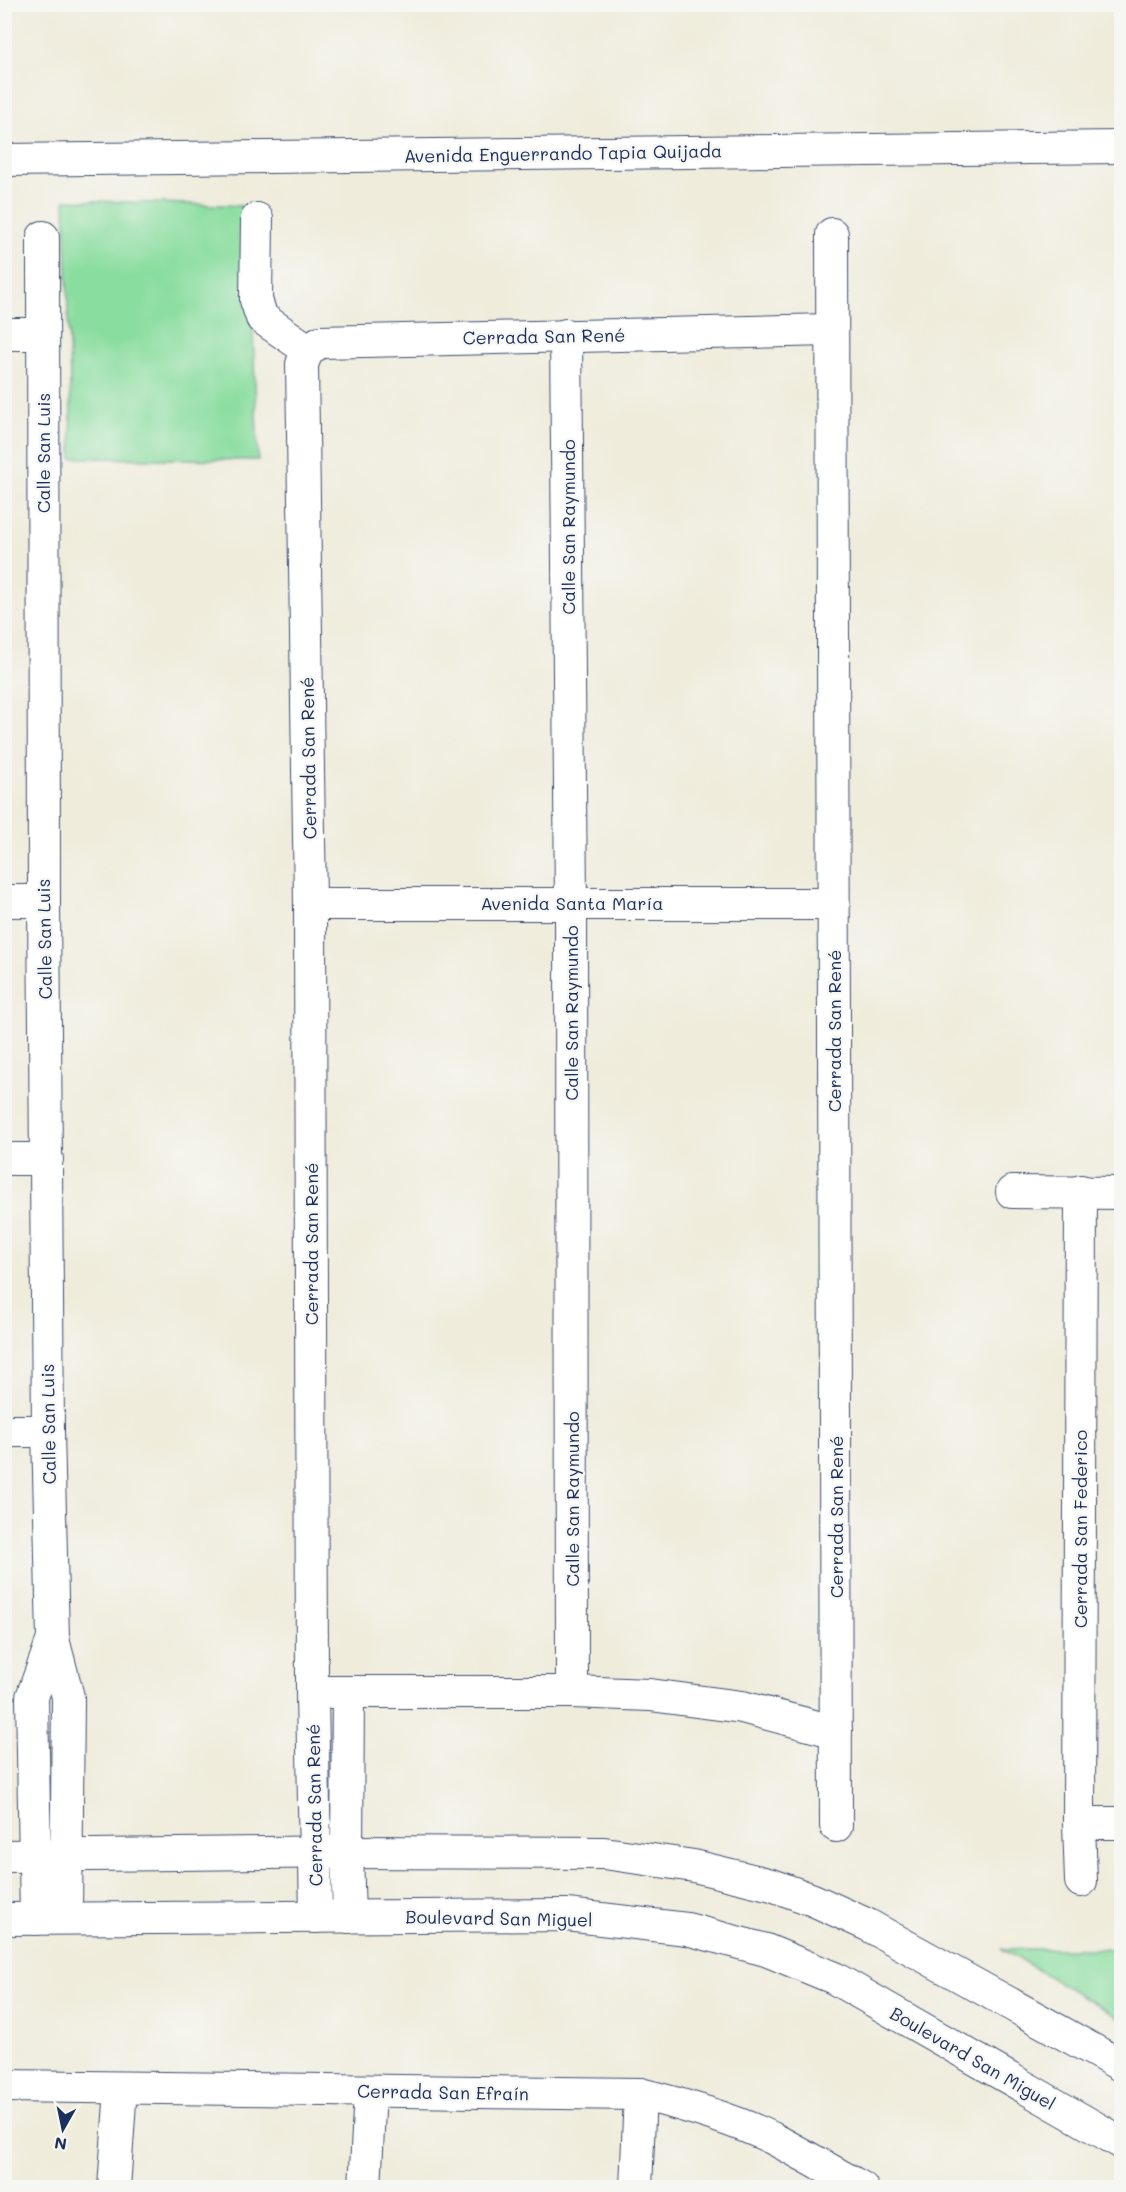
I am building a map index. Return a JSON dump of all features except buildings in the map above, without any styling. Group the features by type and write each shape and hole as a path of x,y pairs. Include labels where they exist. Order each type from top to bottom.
{"street":[{"name":"Avenida Enguerrando Tapia Quijada","path":"4,160 1122,147"},
{"path":"257,219 256,300 262,318 308,350"},
{"name":"Cerrada San René","path":"832,234 836,1826"},
{"name":"Calle San Luis","path":"43,237 48,1431 53,1640 68,1697 66,1855 51,1919"},
{"name":"Cerrada San René","path":"316,1917 312,1692 310,904 302,364 308,350 320,342 831,330"},
{"path":"4,334 43,334"},
{"name":"Calle San Raymundo","path":"566,335 571,903 572,1692"},
{"path":"4,901 44,901"},
{"name":"Avenida Santa María","path":"310,904 833,904"},
{"path":"4,1160 47,1159"},
{"name":"Cerrada San Federico","path":"1081,1881 1079,1823 1082,1191"},
{"path":"1012,1192 1122,1193"},
{"path":"4,1431 48,1431"},
{"name":"Calle San Luis","path":"51,1919 35,1855 18,1697 53,1640"},
{"path":"312,1692 572,1692 650,1695 742,1707 836,1732"},
{"name":"Cerrada San René","path":"348,1692 349,1917"},
{"path":"18,1697 68,1697"},
{"path":"1079,1823 1122,1823"},
{"path":"4,1856 347,1852 604,1853 694,1866 772,1885 813,1900 868,1925 1122,2066"},
{"name":"Boulevard San Miguel","path":"4,1919 567,1915 687,1929 766,1950 834,1978 1122,2143"},
{"name":"Cerrada San Efraín","path":"4,2086 640,2094 684,2105 731,2121 771,2138 862,2187"},
{"path":"114,2187 121,2088"},
{"path":"365,2187 370,2091"},
{"path":"636,2187 640,2094"}],"green space":[{"path":"65,200 248,206 258,460 72,458"},
{"path":"1002,1949 1121,1949 1121,2019"}]}
